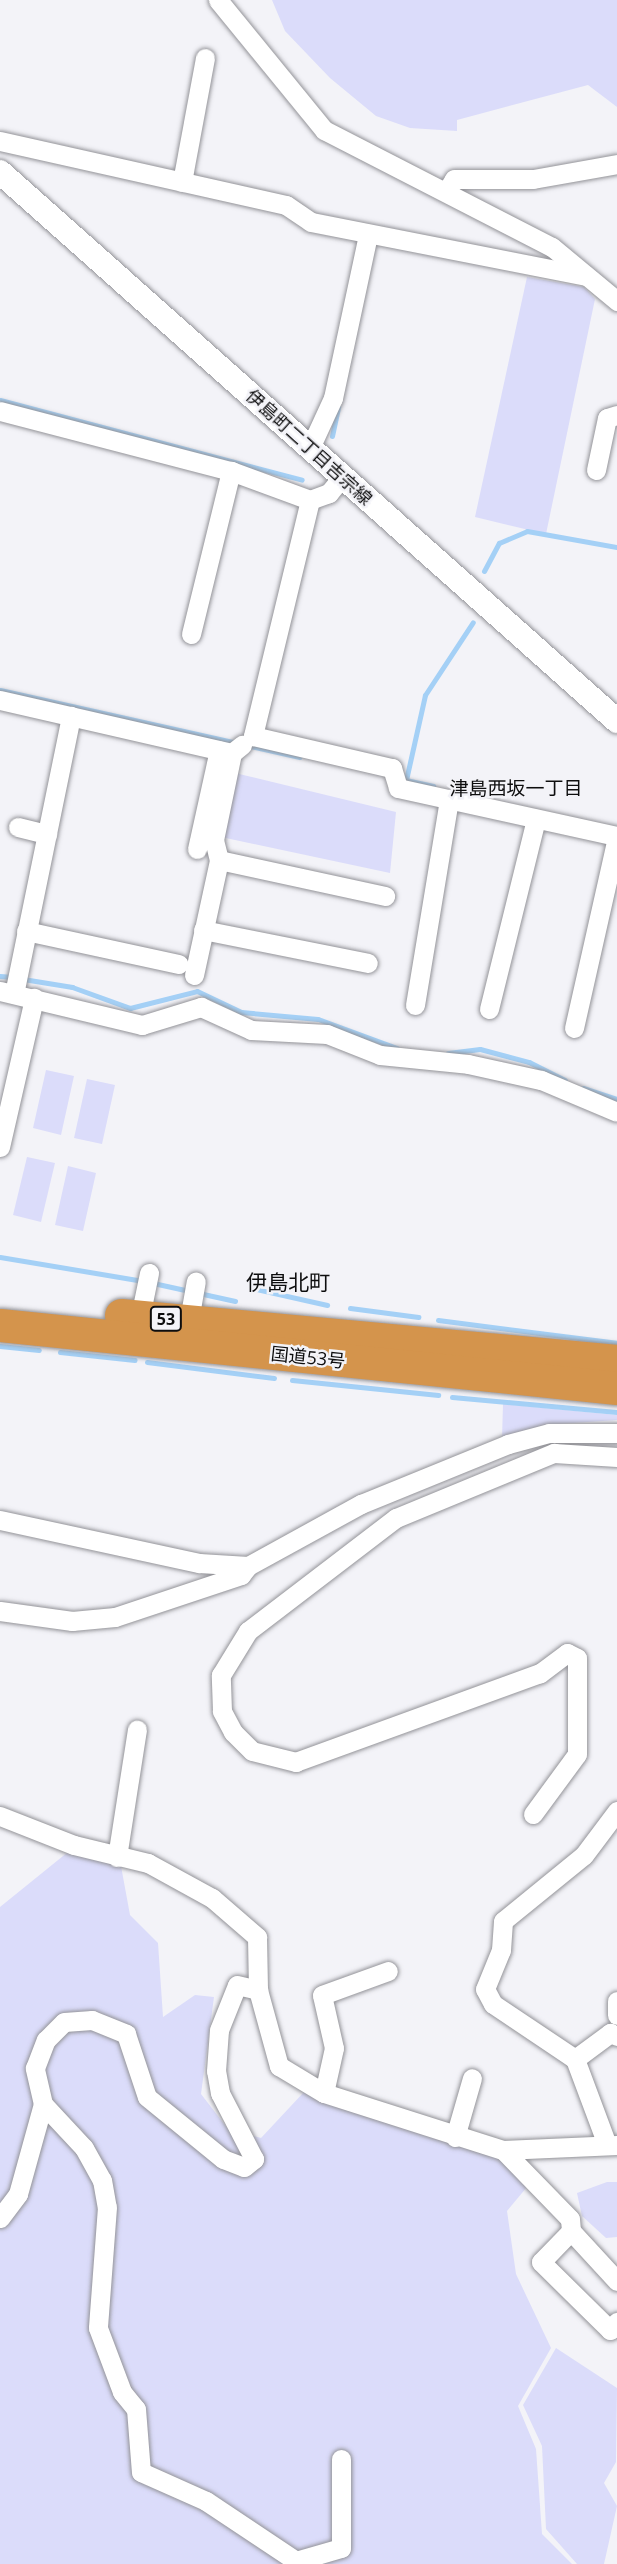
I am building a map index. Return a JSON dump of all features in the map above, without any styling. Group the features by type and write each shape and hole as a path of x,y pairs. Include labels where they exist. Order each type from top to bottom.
{"highway":[{"name":"国道53号","path":"0,1303 146,1289 193,1296 330,1346 617,1388"},
{"name":"国道53号","path":"0,1325 617,1361"}],"street":[{"path":"218,0 324,130 552,247 616,297"},
{"path":"182,181 205,58"},
{"path":"0,141 286,205 312,222 368,235 586,276"},
{"path":"446,192 454,179 533,179 617,164"},
{"name":"伊島町二丁目吉宗線","path":"0,172 617,721"},
{"path":"310,448 332,398 368,235"},
{"path":"1,414 231,471 310,500 329,492 342,477"},
{"path":"596,470 607,418 617,415"},
{"path":"191,634 231,471"},
{"path":"26,931 186,970 204,930 219,860 214,840 238,745 310,500"},
{"path":"0,700 71,716 238,745 395,777 398,788 617,836 574,1028"},
{"path":"0,1147 16,989 71,716"},
{"path":"197,849 238,745"},
{"path":"415,1005 449,799"},
{"path":"489,1009 537,819"},
{"path":"18,827 47,834"},
{"path":"219,860 385,895"},
{"path":"204,930 368,963"},
{"path":"16,989 142,1025 201,1007 251,1030 327,1034 380,1055 468,1063 541,1080 617,1112"},
{"path":"0,1611 72,1621 116,1617 241,1575 248,1566 361,1504 508,1444 550,1433 617,1433"},
{"path":"533,1814 577,1754 577,1658 567,1653 540,1673 296,1762 252,1751 233,1732 222,1711 221,1675 248,1632 396,1518 554,1453 617,1457"},
{"path":"0,1520 199,1563 248,1566"},
{"path":"117,1857 137,1730"},
{"path":"0,1816 183,1877 257,1937 258,1990 279,2066 324,2093 503,2150 612,2143 575,2059 493,2004 485,1990 486,1976 511,1911 584,1855 617,1811"},
{"path":"324,2093 334,2048 322,1995 388,1971"},
{"path":"0,2218 19,2194 43,2104 35,2068 46,2040 64,2022 92,2020 126,2035 147,2097 223,2159 244,2167 254,2159 219,2093 219,2030 237,1985 258,1990"},
{"path":"575,2059 615,2024 617,2001"},
{"path":"456,2137 472,2078"},
{"path":"43,2104 84,2148 102,2180 107,2207 98,2328 136,2409 141,2472 206,2501 296,2561 341,2548 341,2459"},
{"path":"503,2150 570,2219 571,2231 617,2281"},
{"path":"571,2231 541,2262 610,2330 617,2322"}],"shaded area":[{"path":"272,0 617,0 617,107 588,85 457,120 457,131 410,128 376,116 330,78 285,31"},
{"path":"527,277 584,287 595,299 546,534 475,517"},
{"path":"235,773 396,812 390,873 221,837"},
{"path":"46,1070 74,1076 61,1135 33,1128"},
{"path":"87,1079 115,1085 102,1144 74,1138"},
{"path":"27,1157 55,1163 41,1222 13,1215"},
{"path":"68,1166 96,1173 83,1231 55,1225"},
{"path":"503,1404 617,1415 617,1420 544,1425 502,1438"},
{"path":"68,1852 121,1866 130,1915 158,1943 163,2017 195,1995 214,1997 201,2094 228,2129 261,2138 304,2092 500,2155 527,2187 507,2211 516,2274 551,2348 518,2406 536,2449 542,2534 572,2564 0,2564 0,1907"},
{"path":"607,2182 617,2182 617,2237 606,2238 582,2216 577,2193"},
{"path":"556,2348 617,2388 616,2462 604,2483 617,2506 604,2564 577,2564 546,2529 542,2446 523,2405"}],"waterway":[{"path":"0,400 302,480"},
{"path":"332,436 338,407"},
{"path":"484,571 499,543 527,531 617,547"},
{"path":"406,780 425,695 473,622"},
{"path":"0,690 300,757"},
{"path":"401,779 433,786"},
{"path":"0,976 13,977"},
{"path":"23,979 72,987 130,1008 197,991 241,1012 318,1019 397,1048"},
{"path":"448,1053 480,1049 529,1062 565,1080"},
{"path":"583,1088 617,1099"},
{"path":"0,1257 143,1281"},
{"path":"153,1283 235,1301"},
{"path":"251,1288 327,1305"},
{"path":"350,1308 418,1317"},
{"path":"438,1320 617,1343"},
{"path":"0,1346 39,1350"},
{"path":"60,1352 135,1360"},
{"path":"147,1362 274,1378"},
{"path":"292,1380 438,1395"},
{"path":"452,1397 617,1412"}],"district":[{"name":"津島西坂一丁目","path":"516,789"},
{"name":"伊島北町","path":"288,1282"}]}
